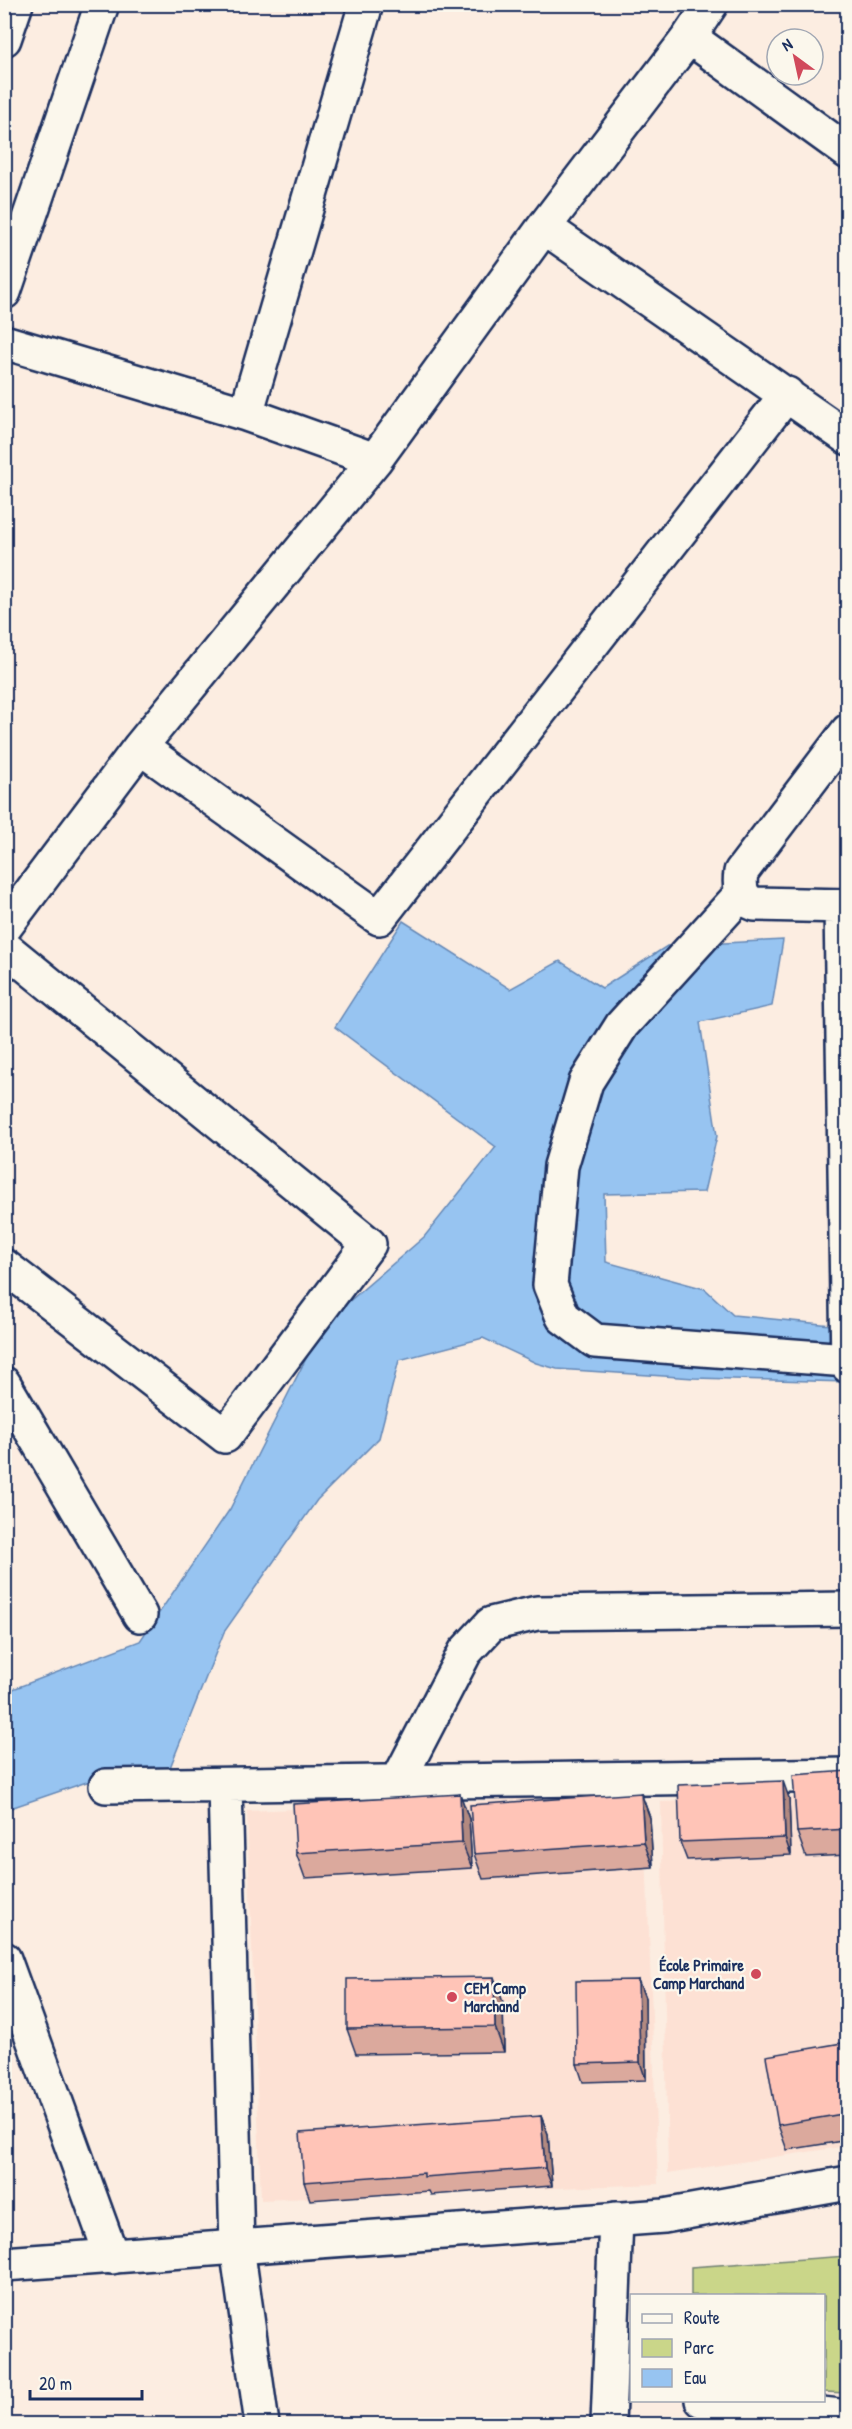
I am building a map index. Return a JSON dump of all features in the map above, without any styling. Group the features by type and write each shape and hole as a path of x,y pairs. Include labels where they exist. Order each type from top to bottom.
{"street":[{"path":"4,39 16,4"},
{"path":"4,292 102,4"},
{"path":"246,414 366,4"},
{"path":"4,928 140,747 375,460 544,227 689,37 711,4"},
{"path":"689,37 848,152"},
{"path":"544,227 848,438"},
{"path":"4,342 246,414 375,460"},
{"path":"140,747 378,918 787,394"},
{"path":"848,731 741,873 739,883 747,902 754,904 844,906 848,1365"},
{"path":"742,893 622,1025 586,1082 561,1166 550,1285 563,1317 595,1341 847,1360"},
{"path":"4,947 369,1244 225,1436 4,1266"},
{"path":"4,1384 140,1614"},
{"path":"397,1783 465,1652 491,1624 537,1613 848,1609"},
{"path":"106,1786 848,1775"},
{"path":"225,1786 237,2247 260,2424"},
{"path":"4,1959 111,2256"},
{"path":"4,2264 664,2216 848,2183"},
{"path":"608,2424 621,2391 616,2219"},
{"path":"719,2402 848,2417"}],"shaded area":[{"name":"CEM Camp Marchand","path":"644,1794 658,2184 261,2200 247,1811"},
{"name":"École Primaire Camp Marchand","path":"847,1796 847,2146 668,2173 661,1802"}],"green space":[{"path":"847,2256 847,2393 825,2392 825,2294 691,2294 691,2267"}],"water":[{"path":"403,921 510,989 560,961 602,988 667,946 783,940 772,1006 700,1022 717,1136 704,1192 604,1194 606,1262 705,1289 733,1315 841,1326 847,1382 694,1378 557,1369 536,1363 483,1338 399,1360 379,1438 317,1500 224,1632 169,1770 110,1774 5,1810 5,1692 140,1641 230,1509 324,1323 424,1237 496,1147 335,1027"}],"building":[{"path":"848,1771 848,1829 797,1832 793,1775"},
{"path":"783,1781 785,1838 680,1842 678,1785"},
{"path":"641,1793 644,1842 474,1854 470,1805"},
{"path":"460,1794 462,1843 296,1853 293,1804"},
{"path":"494,1977 495,2027 347,2029 347,1979"},
{"path":"638,1980 640,2062 577,2064 576,1981"},
{"path":"848,2042 848,2113 778,2125 766,2056"},
{"path":"541,2116 545,2168 424,2177 424,2173 304,2182 300,2133"}],"place":[{"name":"École Primaire Camp Marchand","path":"756,1974"},
{"name":"CEM Camp Marchand","path":"452,1997"}]}
